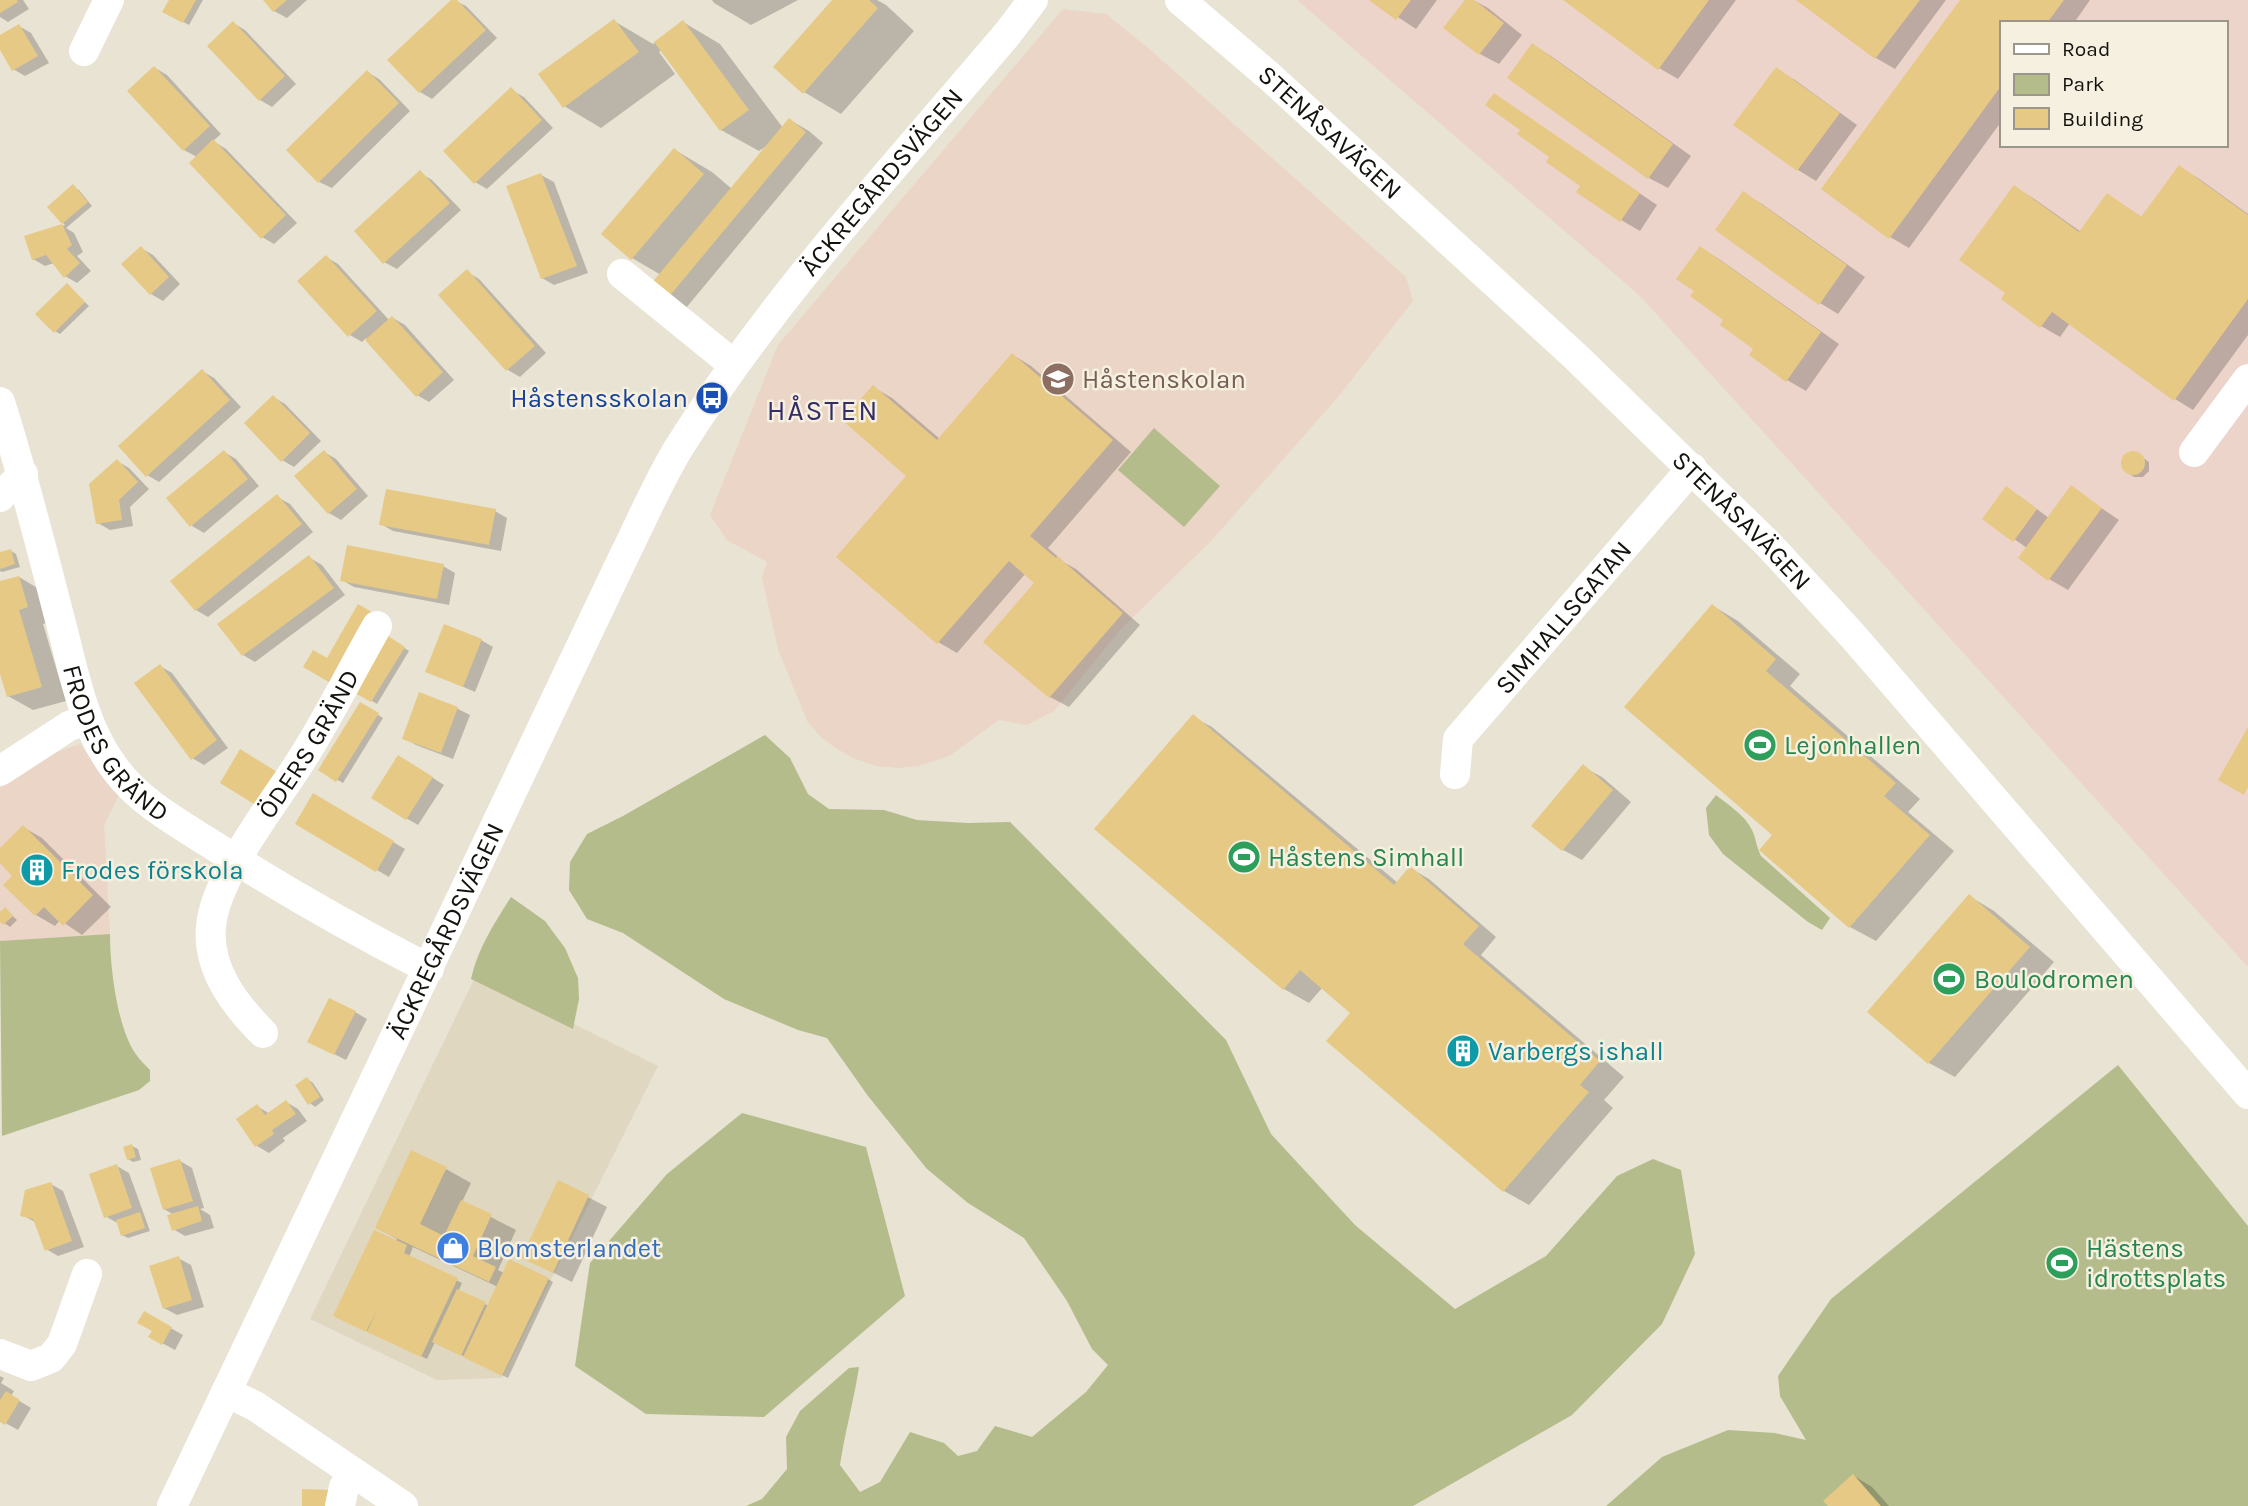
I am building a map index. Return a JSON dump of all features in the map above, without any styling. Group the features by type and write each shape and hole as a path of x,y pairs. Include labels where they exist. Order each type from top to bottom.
{"street":[{"path":"84,51 109,0"},
{"name":"ÄCKREGÅRDSVÄGEN","path":"172,1506 654,495 677,452 734,365 786,297 1008,33 1032,0"},
{"name":"STENÅSAVÄGEN","path":"1180,0 1309,112 1576,357 1768,544 1852,635 2248,1094"},
{"path":"622,274 734,365"},
{"path":"2194,452 2248,379"},
{"name":"FRODES GRÄND","path":"0,402 23,474 87,720 116,770 134,790 173,820 237,861 429,969"},
{"name":"SIMHALLSGATAN","path":"1455,774 1458,739 1692,468"},
{"path":"0,497 23,474"},
{"name":"ÖDERS GRÄND","path":"263,1033 242,1012 222,980 212,951 210,929 213,911 237,861 313,742 377,626"},
{"path":"0,771 69,726 87,720"},
{"path":"0,1353 31,1366 51,1358 62,1344 87,1274"},
{"path":"226,1392 255,1406 403,1506"},
{"path":"340,1506 344,1487 352,1473"}],"shaded area":[{"path":"1297,0 2248,0 2248,967 1640,296"},
{"name":"Håstenskolan","path":"1063,9 1106,14 1147,47 1406,277 1413,301 1338,397 1212,540 1121,629 1054,711 1027,725 999,720 949,756 919,766 876,766 853,758 834,747 807,721 778,649 762,577 767,562 727,540 710,515 778,345"},
{"path":"80,744 119,795 104,825 110,934 0,941 0,788 57,752"},
{"path":"476,975 658,1066 502,1378 437,1380 310,1319"}],"green space":[{"path":"1154,428 1220,486 1184,527 1118,470"},
{"path":"765,735 790,758 808,794 829,809 884,810 917,820 1010,822 1226,1040 1271,1134 1355,1225 1455,1309 1546,1256 1617,1176 1653,1159 1681,1170 1695,1254 1662,1324 1572,1415 1413,1506 746,1506 762,1499 787,1469 786,1437 800,1411 849,1368 859,1367 840,1465 860,1492 880,1482 910,1432 944,1443 958,1456 977,1451 995,1426 1032,1437 1086,1392 1108,1365 1092,1349 1067,1301 1024,1238 968,1203 927,1169 868,1096 827,1038 798,1030 724,999 623,933 587,919 569,890 570,862 587,834"},
{"path":"1716,795 1749,825 1761,856 1830,918 1822,930 1808,922 1723,854 1709,835 1706,808"},
{"path":"511,897 545,921 565,948 578,978 579,999 573,1029 471,979 482,947"},
{"path":"110,934 111,963 119,1012 129,1041 150,1070 150,1081 139,1090 2,1136 0,941"},
{"name":"Hästens idrottsplats","path":"2118,1065 2248,1226 2248,1506 1606,1506 1662,1457 1728,1430 1775,1433 1806,1440 1780,1396 1778,1376 1831,1299"},
{"path":"742,1113 866,1147 905,1296 764,1417 646,1414 575,1366 590,1263 667,1174"}],"building":[{"path":"0,0 17,0 18,2 0,13"},
{"path":"169,0 196,0 183,23 162,12"},
{"path":"263,0 287,0 273,12"},
{"path":"451,0 457,0 486,30 419,93 387,60"},
{"path":"832,0 869,0 878,8 803,94 773,67"},
{"path":"1369,0 1411,0 1396,20"},
{"path":"1465,0 1474,0 1504,23 1479,55 1443,28"},
{"path":"1563,0 1709,0 1658,70"},
{"path":"1796,0 1920,0 1875,59"},
{"path":"1960,0 2064,0 2048,21 2000,21 2000,87 1889,239 1821,189"},
{"path":"614,19 639,52 563,108 538,74"},
{"path":"683,20 749,110 720,131 654,42"},
{"path":"233,21 285,76 259,101 207,46"},
{"path":"19,24 38,56 12,71 0,50 0,35"},
{"path":"1532,43 1673,144 1648,179 1507,78"},
{"path":"154,66 210,126 183,151 127,91"},
{"path":"1776,67 1840,113 1797,171 1733,125"},
{"path":"367,70 399,103 318,183 286,150"},
{"path":"511,87 542,120 474,184 443,151"},
{"path":"1494,93 1640,193 1620,222 1576,192 1580,186 1546,162 1549,157 1517,134 1520,130 1485,105"},
{"path":"789,118 806,132 667,299 650,285"},
{"path":"213,139 286,215 261,239 189,163"},
{"path":"674,148 704,174 631,260 601,234"},
{"path":"2179,165 2248,215 2248,299 2174,401 2052,312 2040,328 2001,299 2005,293 1959,260 2014,185 2079,232 2107,193 2141,217"},
{"path":"420,170 450,203 383,264 354,231"},
{"path":"541,173 577,266 541,279 506,186"},
{"path":"73,184 88,202 62,224 47,207"},
{"path":"1743,191 1847,265 1819,305 1715,230"},
{"path":"62,224 72,245 67,249 80,263 64,278 46,255 32,260 24,236"},
{"path":"141,246 169,277 150,295 121,264"},
{"path":"1700,246 1821,332 1786,382 1749,355 1753,349 1720,325 1723,320 1690,296 1694,291 1676,279"},
{"path":"326,255 377,311 348,337 297,281"},
{"path":"467,269 535,346 506,371 438,295"},
{"path":"67,283 85,302 54,333 35,314"},
{"path":"392,316 443,372 416,397 365,340"},
{"path":"1012,353 1113,440 1030,536 1123,613 1049,698 983,642 1034,583 1009,561 937,644 836,557 906,476 842,420 873,385 937,440"},
{"path":"202,369 230,400 146,477 118,446"},
{"path":"273,395 310,433 281,462 244,423"},
{"path":"224,450 248,479 190,527 166,498"},
{"path":"324,450 357,489 328,514 294,476"},
{"path":"2133,451 2142,454 2145,463 2142,472 2133,475 2124,472 2121,463 2124,454"},
{"path":"117,459 138,482 119,500 122,520 96,524 89,484"},
{"path":"2071,485 2102,508 2048,581 2018,558"},
{"path":"2006,486 2037,509 2013,542 1982,519"},
{"path":"386,489 496,509 489,545 379,525"},
{"path":"277,494 302,524 195,611 170,581"},
{"path":"347,545 444,564 437,599 340,581"},
{"path":"11,549 15,564 0,569 0,552"},
{"path":"309,555 334,588 242,656 217,624"},
{"path":"19,576 28,607 19,610 42,687 7,697 0,674 0,581"},
{"path":"358,604 375,614 334,685 303,667 313,650 327,658"},
{"name":"Lejonhallen","path":"1712,604 1776,659 1766,671 1896,783 1884,796 1930,835 1849,928 1759,850 1772,835 1624,707"},
{"path":"444,624 482,639 463,687 425,672"},
{"path":"388,636 405,647 371,702 353,692"},
{"path":"160,664 217,740 191,760 134,683"},
{"path":"419,692 458,707 441,753 402,739"},
{"path":"360,702 379,713 336,782 318,770"},
{"path":"1193,714 1394,885 1410,866 1479,926 1463,944 1600,1061 1580,1085 1589,1092 1503,1192 1326,1041 1350,1013 1300,970 1283,990 1094,829"},
{"path":"2248,727 2248,787 2244,795 2218,780"},
{"path":"240,749 282,775 262,809 220,783"},
{"path":"398,755 433,777 406,820 371,798"},
{"path":"1583,764 1613,790 1562,851 1531,826"},
{"path":"313,793 394,841 376,872 295,824"},
{"name":"Frodes förskola","path":"23,825 93,895 63,926 44,907 35,916 3,885 12,876 0,863 0,848"},
{"name":"Boulodromen","path":"1969,894 2030,947 1928,1064 1867,1012"},
{"path":"5,907 13,916 3,925 0,922 0,912"},
{"path":"329,998 356,1011 334,1055 307,1042"},
{"path":"307,1077 320,1097 308,1105 295,1085"},
{"path":"286,1100 296,1114 272,1130 274,1134 255,1147 236,1119 257,1104 265,1115"},
{"path":"132,1144 136,1157 127,1160 123,1147"},
{"path":"411,1150 447,1167 420,1224 444,1236 461,1200 492,1214 473,1256 496,1267 489,1282 375,1228"},
{"path":"180,1159 193,1201 163,1210 150,1168"},
{"path":"117,1164 132,1208 104,1218 89,1174"},
{"path":"558,1180 589,1195 553,1273 521,1258"},
{"path":"51,1182 72,1241 45,1251 33,1219 20,1216 25,1190"},
{"path":"198,1206 202,1221 172,1231 167,1215"},
{"path":"140,1212 145,1228 121,1236 116,1220"},
{"path":"374,1230 407,1245 404,1253 458,1278 421,1357 367,1332 378,1308 366,1332 333,1316"},
{"path":"179,1256 192,1300 163,1309 149,1266"},
{"path":"509,1259 549,1278 502,1376 463,1357"},
{"path":"457,1289 486,1302 461,1356 432,1342"},
{"path":"144,1311 172,1327 162,1345 148,1337 152,1331 137,1323"},
{"path":"6,1391 20,1400 5,1425 0,1422 0,1400"},
{"path":"1853,1474 1881,1506 1828,1506 1823,1501"},
{"path":"302,1489 333,1490 332,1506 302,1506"}],"place":[{"name":"Håstenskolan","path":"1058,379"},
{"name":"Håstensskolan","path":"712,398"},
{"name":"Lejonhallen","path":"1760,745"},
{"name":"Håstens Simhall","path":"1244,857"},
{"name":"Frodes förskola","path":"37,870"},
{"name":"Boulodromen","path":"1949,979"},
{"name":"Varbergs ishall","path":"1463,1051"},
{"name":"Blomsterlandet","path":"453,1248"},
{"name":"Hästens idrottsplats","path":"2062,1263"}],"district":[{"name":"HÅSTEN","path":"823,410"}]}
